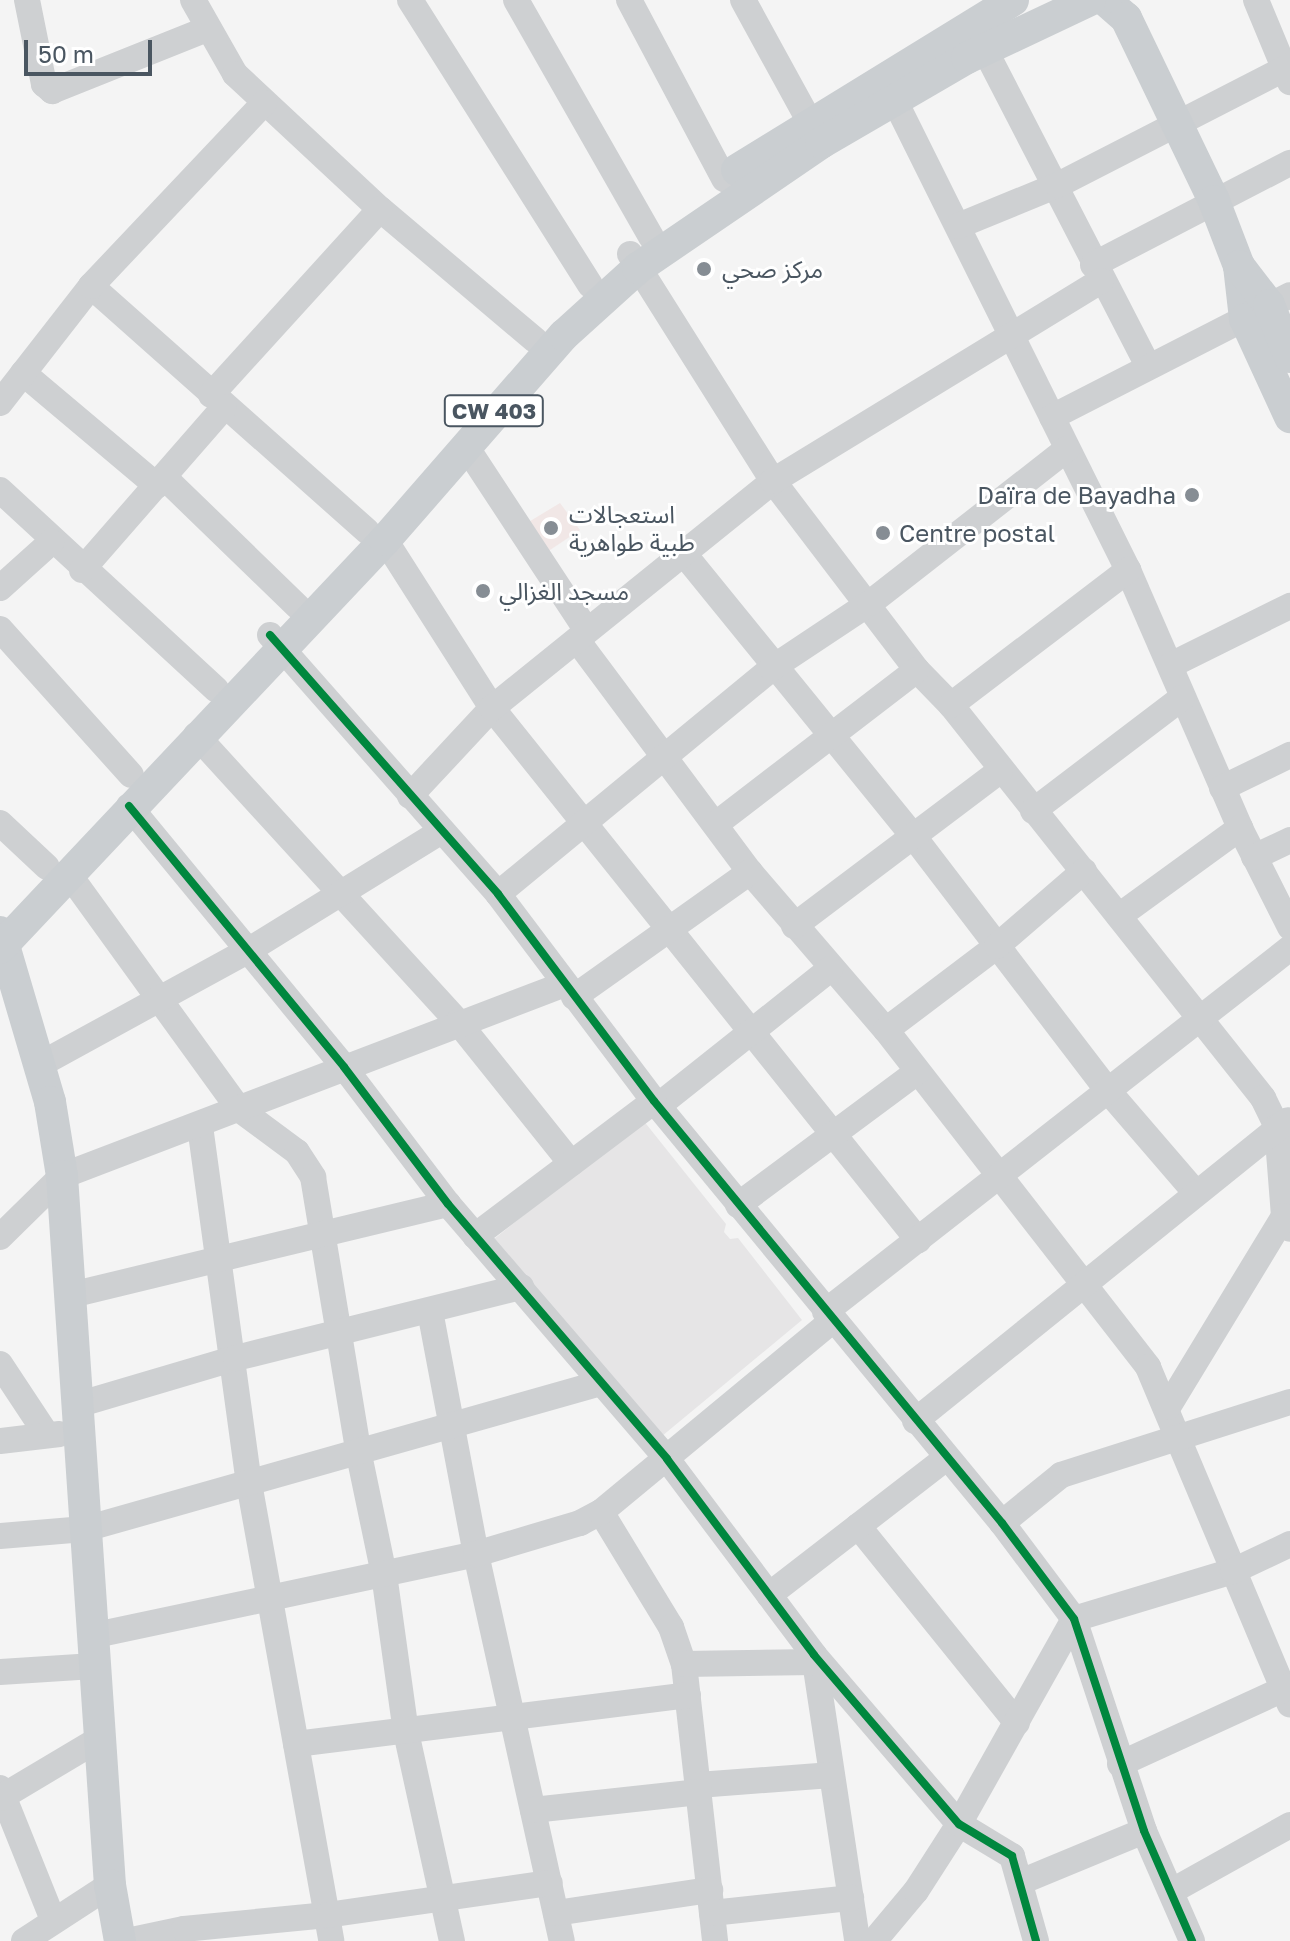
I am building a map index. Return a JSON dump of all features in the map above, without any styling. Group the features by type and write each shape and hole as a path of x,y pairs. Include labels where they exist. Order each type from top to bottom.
{"main road":[{"name":"CW 403","path":"1,936 216,689 277,642 298,607 376,536 535,340 590,285 1013,0"},
{"name":"CW 403","path":"130,790 196,735 277,642 465,445 640,253 724,179 814,132 894,99 985,50 1090,0"},
{"path":"1119,6 1214,201 1239,266 1268,306 1290,357"},
{"path":"1268,306 1290,417"},
{"path":"1,936 39,1065 62,1176 92,1651 110,1885 120,1941"},
{"path":"0,994 26,1020"}],"street":[{"path":"27,0 44,84 52,91 207,29"},
{"path":"193,0 225,63 264,103 380,209 535,340"},
{"path":"410,0 590,285"},
{"path":"516,0 640,253 773,481 870,603 917,670 951,705 1000,771 1203,1017 1284,1123 1287,1223 1168,1407"},
{"path":"629,0 724,179"},
{"path":"743,0 814,132"},
{"path":"958,226 1058,185 1177,122 1288,72 1256,0"},
{"path":"985,50 1058,185 1097,273 1148,366"},
{"path":"894,99 958,226 1007,334 1128,570 1240,828 1290,927"},
{"path":"0,403 91,286 264,103"},
{"path":"410,796 492,708 773,481 1214,201 1290,163"},
{"path":"82,570 161,482 217,401 380,209"},
{"path":"91,286 217,401 376,536 492,708 669,934 918,1240"},
{"path":"1052,417 1268,306"},
{"path":"23,373 161,482 298,607"},
{"path":"465,445 582,636 663,757 794,926 886,1030 1148,1367 1168,1407 1173,1436 1288,1693 1120,1764"},
{"path":"498,894 772,668 870,603 1067,449"},
{"path":"0,490 51,542 216,689"},
{"path":"0,588 51,542"},
{"path":"684,554 772,668 914,837 1109,1092 1196,1193"},
{"path":"951,705 1128,570"},
{"path":"1171,665 1290,606"},
{"path":"0,629 130,790 249,950 344,1067 448,1204 667,1459 814,1658 959,1824 1012,1856 1023,1881 1036,1941"},
{"path":"277,642 440,832 498,894 656,1103 1002,1523 1074,1619 1144,1831 1192,1941"},
{"path":"716,824 917,670"},
{"path":"1033,811 1182,698"},
{"path":"196,735 458,1022 571,1163"},
{"path":"1222,788 1290,755"},
{"path":"794,926 1000,771"},
{"path":"0,823 58,870 239,1109 302,1158 313,1177 358,1450 384,1574 406,1732 452,1941"},
{"path":"1119,916 1240,828"},
{"path":"39,1065 249,950 338,890 440,832"},
{"path":"1254,857 1290,840"},
{"path":"886,1030 997,946 1084,871"},
{"path":"0,1237 62,1176 200,1126 458,1022 570,990 669,934 750,872"},
{"path":"0,1672 92,1651 270,1597 476,1554 601,1512 667,1459 918,1240 1290,948"},
{"path":"475,1236 656,1103 830,969"},
{"path":"738,1205 917,1072"},
{"path":"915,1421 1284,1123"},
{"path":"200,1126 222,1256 249,1483 329,1928"},
{"path":"71,1295 222,1256 325,1237 448,1204"},
{"path":"0,1441 47,1435 78,1419 236,1358 521,1287"},
{"path":"430,1311 476,1554 562,1941"},
{"path":"0,1364 47,1435"},
{"path":"0,1536 85,1529 601,1383"},
{"path":"1002,1523 1061,1475 1173,1436 1290,1402"},
{"path":"769,1595 946,1458"},
{"path":"601,1512 671,1627 684,1664 715,1941"},
{"path":"858,1526 1017,1723"},
{"path":"874,1941 916,1891 959,1824 1074,1619 1233,1571 1290,1544"},
{"path":"684,1664 814,1658"},
{"path":"814,1658 857,1941"},
{"path":"296,1744 688,1695"},
{"path":"53,1920 1,1794 99,1739"},
{"path":"533,1810 698,1788 832,1775"},
{"path":"1172,1891 1290,1825"},
{"path":"1023,1881 1144,1831"},
{"path":"127,1941 329,1928 444,1899 550,1883"},
{"path":"24,1941 110,1885"},
{"path":"556,1913 711,1902 851,1898"}],"shaded area":[{"name":"استعجالات طبية طواهرية","path":"560,503 580,530 541,556 522,526"},
{"path":"643,1120 726,1224 724,1232 730,1239 738,1238 802,1320 656,1441 494,1239"}],"cycle path":[{"path":"270,635 498,894 654,1101 1002,1523 1074,1619 1144,1831 1192,1941"},
{"path":"129,806 344,1067 448,1204 667,1459 814,1655 959,1824 1012,1856 1036,1941"}],"place":[{"name":"مركز صحي","path":"704,269"},
{"name":"Daïra de Bayadha","path":"1192,495"},
{"name":"استعجالات طبية طواهرية","path":"551,528"},
{"name":"Centre postal","path":"883,533"},
{"name":"مسجد الغزالي","path":"483,591"}]}
